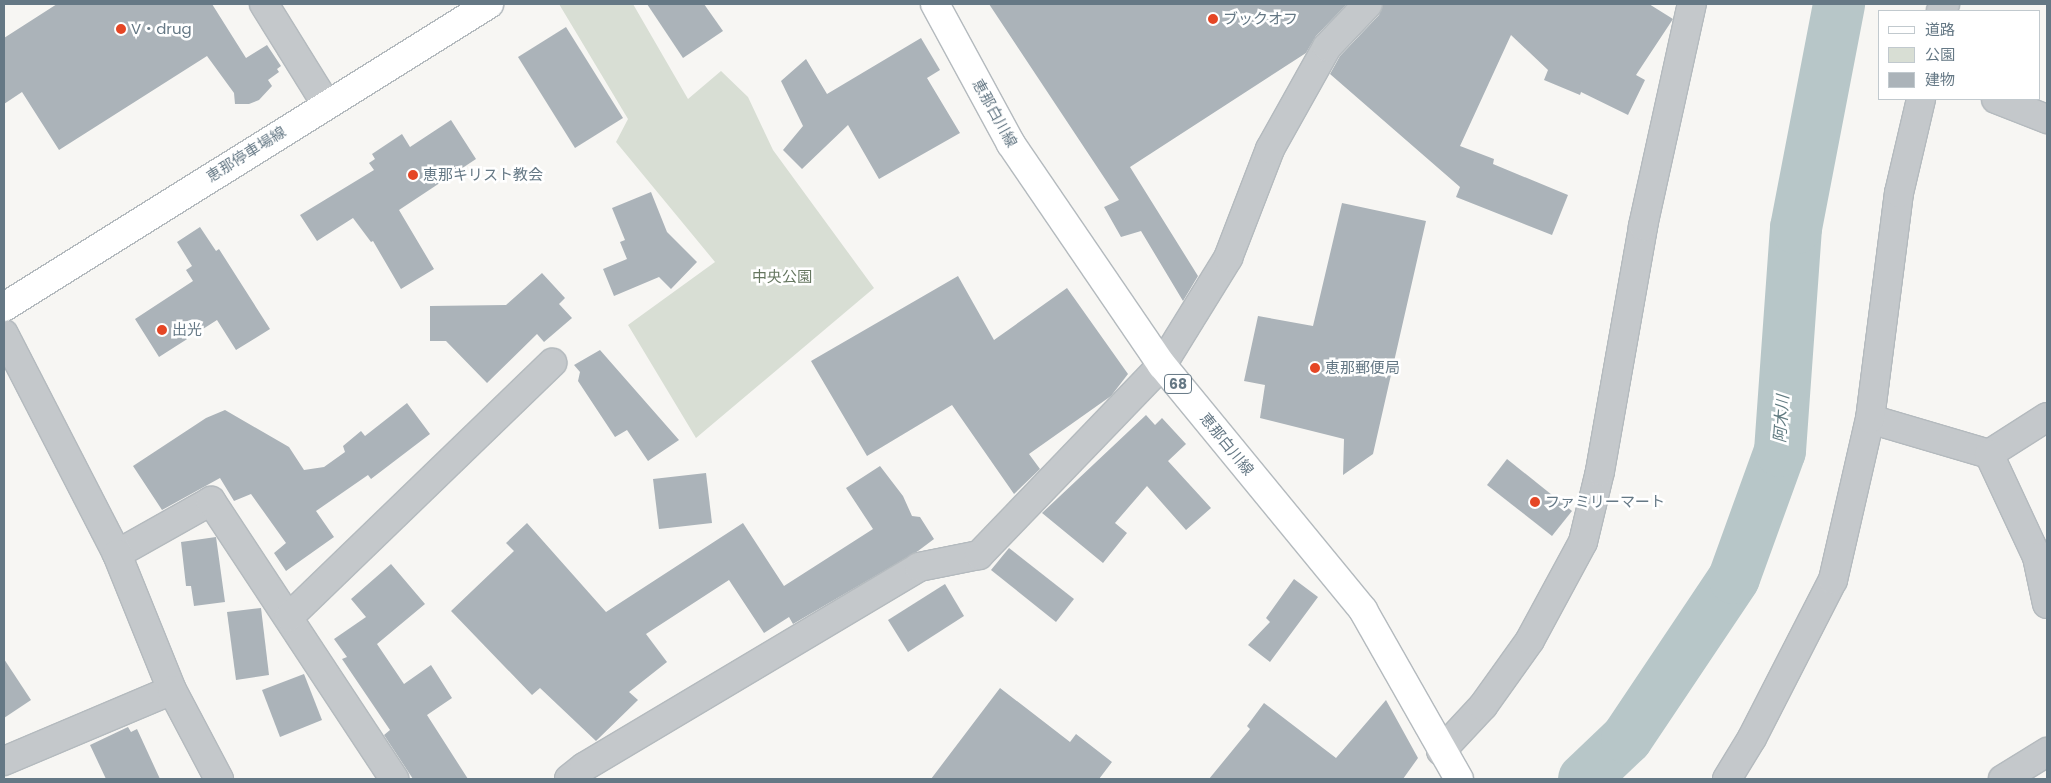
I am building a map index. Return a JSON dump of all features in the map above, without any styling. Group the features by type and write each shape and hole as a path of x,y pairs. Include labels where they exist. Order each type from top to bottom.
{"main road":[{"name":"恵那停車場線","path":"4,307 326,104 489,4"},
{"name":"恵那白川線","path":"935,4 1011,144 1162,365 1363,610 1458,779"}],"street":[{"path":"264,4 326,104"},
{"path":"570,779 584,767 919,567 979,555 1162,365 1228,258 1270,149 1327,47 1368,4"},
{"path":"1441,751 1483,706 1530,640 1583,542 1600,471 1643,226 1692,4"},
{"path":"1727,779 1752,738 1833,580 1870,419 1899,193 1921,100"},
{"path":"1999,100 2047,119"},
{"path":"4,334 117,554 172,690 219,779"},
{"path":"289,617 552,363"},
{"path":"1989,454 2047,417"},
{"path":"1870,419 1989,454 2037,557 2047,604"},
{"path":"117,554 210,501 289,617 394,779"},
{"path":"4,761 172,690"},
{"path":"2003,779 2047,752"}],"green space":[{"name":"中央公園","path":"559,4 633,4 688,99 721,71 748,97 773,150 874,288 696,438 628,325 715,262 616,142 628,119"}],"building":[{"path":"57,4 212,4 246,58 267,45 281,66 277,69 279,72 268,80 272,86 259,100 249,104 235,104 234,93 207,56 59,150 22,92 4,104 4,38"},
{"path":"647,4 704,4 723,31 683,58"},
{"path":"989,4 1347,4 1316,36 1306,53 1130,167 1198,276 1183,301 1141,231 1121,237 1104,207 1119,200"},
{"path":"1383,4 1649,4 1673,19 1636,75 1645,80 1628,115 1581,92 1580,95 1544,80 1548,70 1511,35 1460,146 1494,159 1493,164 1568,195 1552,235 1456,197 1460,187 1330,74 1340,56 1379,15"},
{"path":"566,27 623,118 575,148 518,57"},
{"path":"921,38 940,70 927,78 960,133 879,179 848,125 802,169 783,150 803,126 781,81 806,59 827,94"},
{"path":"451,120 476,159 399,210 434,269 401,289 373,241 371,242 353,218 317,241 300,215 374,170 369,163 375,159 372,154 402,134 410,147"},
{"path":"651,192 667,232 697,262 671,289 659,277 614,296 603,269 627,259 620,242 625,240 612,208"},
{"path":"1342,203 1426,221 1373,454 1343,475 1344,439 1260,418 1265,385 1244,381 1258,316 1313,326"},
{"path":"200,227 216,251 219,249 270,329 236,350 217,320 159,357 135,319 193,281 186,270 192,266 177,242"},
{"path":"542,273 565,298 559,304 572,318 544,342 537,334 487,383 446,341 430,341 430,306 506,305"},
{"path":"958,276 994,340 1067,288 1128,374 1111,396 1029,454 1040,469 1014,494 952,405 867,456 811,361"},
{"path":"600,350 679,440 648,461 627,430 615,437 578,381 580,372 574,365"},
{"path":"407,403 430,434 371,479 368,475 316,511 334,537 286,571 274,553 286,543 251,494 234,501 220,478 162,510 133,466 206,418 225,410 289,447 304,470 324,467 345,452 343,446 361,431 365,436"},
{"path":"1146,415 1155,425 1162,418 1186,444 1168,461 1211,508 1186,530 1147,486 1115,523 1127,533 1103,563 1042,513"},
{"path":"1507,459 1572,511 1552,536 1487,485"},
{"path":"880,466 903,496 912,516 920,517 934,539 918,551 793,624 789,617 764,633 729,580 646,634 667,662 629,692 638,700 596,741 540,688 532,695 451,611 514,551 506,543 527,523 606,612 743,523 784,586 873,529 846,488"},
{"path":"706,473 712,523 659,529 653,479"},
{"path":"216,537 225,602 194,606 191,586 186,586 181,542"},
{"path":"1009,548 1074,599 1056,622 991,570"},
{"path":"391,564 425,604 377,644 404,684 431,665 452,698 427,715 468,779 413,779 384,735 390,730 342,659 347,657 334,639 366,617 351,599"},
{"path":"1294,579 1318,597 1270,662 1248,645 1270,622 1266,618"},
{"path":"945,584 964,616 908,652 888,620"},
{"path":"261,608 269,675 236,680 227,612"},
{"path":"4,659 31,700 4,718"},
{"path":"304,674 322,720 280,737 262,690"},
{"path":"1000,688 1070,742 1076,734 1112,762 1099,779 931,779"},
{"path":"1386,700 1418,758 1403,779 1209,779 1250,729 1247,726 1264,703 1336,758"},
{"path":"128,727 131,732 137,729 160,779 106,779 90,745"}],"waterway":[{"name":"阿木川","path":"1584,779 1627,738 1734,578 1780,451 1796,228 1839,4"}],"place":[{"name":"ブックオフ","path":"1213,19"},
{"name":"V・drug","path":"121,29"},
{"name":"恵那キリスト教会","path":"413,175"},
{"name":"出光","path":"162,330"},
{"name":"恵那郵便局","path":"1315,368"},
{"name":"ファミリーマート","path":"1535,502"}]}
